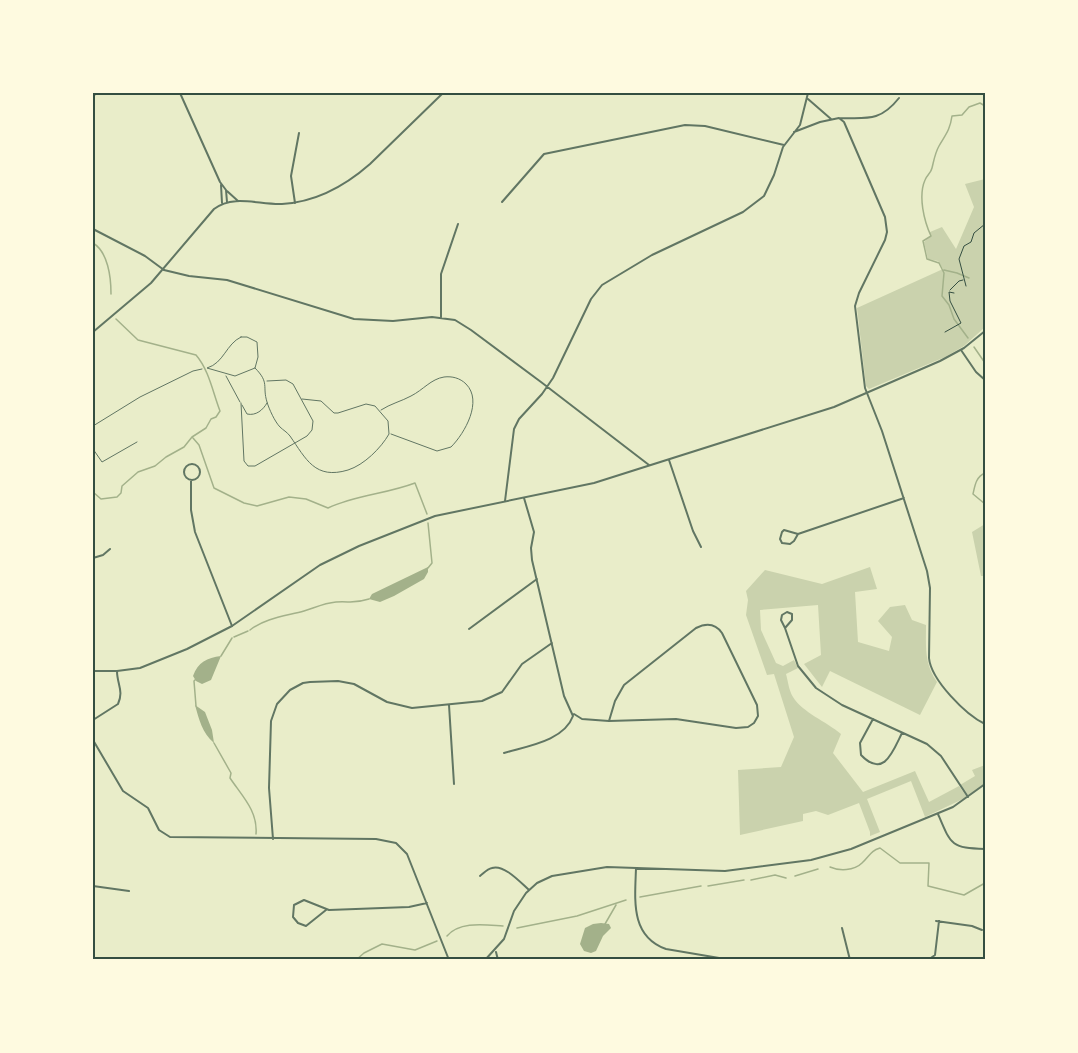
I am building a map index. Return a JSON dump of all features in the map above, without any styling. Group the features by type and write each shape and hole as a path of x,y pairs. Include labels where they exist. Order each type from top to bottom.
{"street":[{"path":"93,97 96,93"},
{"path":"180,93 220,182 238,201"},
{"path":"93,332 164,270 214,209 222,203 238,201 295,203 334,190 358,175 443,93"},
{"path":"505,501 514,429 519,419 547,387 567,353 591,299 602,285 652,255 731,219 764,196 784,145 800,125 808,93"},
{"path":"794,132 831,119 875,116 889,111 898,98"},
{"path":"808,99 831,119"},
{"path":"839,118 844,122 887,225 885,240 859,293 855,306 856,323 867,393 904,498 929,580 931,669 964,710 985,724"},
{"path":"502,202 544,154 685,125 705,126 784,145"},
{"path":"295,203 291,176 299,133"},
{"path":"220,182 222,203"},
{"path":"226,190 226,201"},
{"path":"441,317 439,285 441,274 458,224"},
{"path":"93,229 145,256 164,270 189,276 227,280 354,319 393,321 441,317 462,323 649,465"},
{"path":"93,671 140,668 158,662 232,626 286,587 338,556 435,516 584,485 834,407 932,365 961,350 985,331"},
{"path":"961,350 985,380"},
{"path":"668,459 693,531 701,547"},
{"path":"192,465 198,469 199,474 191,480 185,477 184,472 186,467 192,465"},
{"path":"191,480 191,510 195,532 232,626"},
{"path":"524,498 534,528 531,552 537,579 564,696 573,714 582,719 609,721 676,719 740,728 754,723 759,713 722,633 714,625 704,624 624,685 615,701 609,721"},
{"path":"798,534 784,530 780,539 790,544 798,534 904,498"},
{"path":"93,558 103,555 110,549"},
{"path":"469,629 537,579"},
{"path":"786,628 792,620 792,614 787,612 782,615 781,620 786,628 798,666 816,688 842,705 927,744 941,756 968,797"},
{"path":"273,839 269,788 271,721 277,704 290,690 303,683 338,681 354,684 387,702 400,706 420,708 482,701 498,694 507,686 522,664 552,643"},
{"path":"93,720 118,704 122,689 117,678 117,671"},
{"path":"449,705 454,784"},
{"path":"504,753 563,732 570,725 573,714"},
{"path":"873,719 860,743 861,755 867,762 874,764 888,760 902,733"},
{"path":"93,740 123,791 148,808 159,830 166,836 178,838 376,839 396,843 406,854 450,960"},
{"path":"485,960 504,939 517,906 529,890 542,880 566,873 607,867 725,871 811,860 844,851 938,814 953,807 985,784"},
{"path":"938,814 946,833 954,844 961,848 985,849"},
{"path":"480,876 490,868 496,867 506,871 529,890"},
{"path":"636,868 637,916 645,937 657,946 666,949 731,960"},
{"path":"93,881 93,886 129,891"},
{"path":"326,910 306,926 298,923 293,917 294,906 302,900 326,910 409,907 427,903"},
{"path":"928,960 935,955 937,921 972,926 982,930"},
{"path":"843,928 850,960 924,960"},
{"path":"496,950 498,960"},
{"path":"510,960 544,960"}],"lane":[{"path":"241,337 247,337 256,342 258,357 255,368 242,375 225,374 216,369 207,368 215,366 233,343 241,337"},
{"path":"255,368 265,382 267,402 278,424 288,433 301,455 313,466 327,472 343,472 358,467 386,440 389,434 388,421 381,410 375,406 366,404 334,413 321,401 302,399"},
{"path":"93,426 140,397 193,371 202,369"},
{"path":"225,374 247,414 252,415 262,409 267,402"},
{"path":"381,410 412,396 434,380 444,377 461,380 473,396 472,412 454,444 445,450 432,449 389,434"},
{"path":"240,403 244,461 248,466 255,466 307,436 313,426 310,414 290,381 265,382"},
{"path":"93,449 102,462 137,442"}],"path":[{"path":"966,286 959,259 964,246 971,242 978,228 985,224"},
{"path":"945,332 961,323 950,301 950,287 964,280"},
{"path":"950,292 954,293"}],"shaded area":[{"path":"985,179 985,327 964,346 945,357 869,389 866,386 857,308 943,269 938,261 928,259 924,242 930,237 930,232 942,227 956,249 974,207 965,184"},
{"path":"985,524 985,576 981,576 972,532"},
{"path":"428,567 424,579 394,596 380,602 369,599 372,594"},
{"path":"870,567 877,589 855,592 858,642 889,651 892,637 878,621 890,607 905,605 912,620 926,625 928,662 937,682 920,715 830,671 822,687 804,664 821,655 818,605 760,610 761,630 776,663 783,666 794,660 798,668 786,674 793,697 808,712 841,734 833,753 863,792 915,771 929,802 959,786 967,797 925,817 911,781 867,799 880,832 870,836 859,803 828,815 816,811 803,814 803,821 740,835 738,770 781,767 794,737 774,674 767,675 746,615 748,600 746,591 765,570 822,584"},
{"path":"221,656 211,680 202,684 196,681 193,676 200,664"},
{"path":"195,705 205,712 214,743 204,730"},
{"path":"985,765 985,784 968,797 960,785 975,776 972,770"},
{"path":"601,923 609,924 611,928 603,936 596,951 591,953 584,951 580,944 585,928"}],"waterway":[{"path":"968,338 954,319 949,305 942,296 944,273 939,263 927,259 923,241 931,236 924,216 922,193 936,151 949,128 952,116 962,115 969,107 980,103 985,106"},
{"path":"93,243 105,259 111,294"},
{"path":"944,270 969,278"},
{"path":"93,492 101,499 117,497 121,493 122,486 138,472 155,466 184,447 192,437 206,428 211,419 216,417 220,411 207,375 196,355 138,340 116,319"},
{"path":"974,347 985,363"},
{"path":"193,438 199,445 214,488 244,503 257,506 289,497 306,499 328,508 349,500 415,483 427,514"},
{"path":"985,473 975,484 973,494 985,504"},
{"path":"428,523 432,563 428,568"},
{"path":"250,630 269,620 327,603 369,599"},
{"path":"234,637 248,631"},
{"path":"221,656 232,638"},
{"path":"196,679 194,681 196,706"},
{"path":"214,743 231,773 230,778 252,811 256,834"},
{"path":"830,867 842,870 855,868 872,852 880,848 900,863 929,863 928,886 964,895 985,883"},
{"path":"795,876 818,869"},
{"path":"751,880 775,875 786,878"},
{"path":"708,886 744,880"},
{"path":"640,897 701,886"},
{"path":"517,928 577,916 626,900"},
{"path":"605,924 616,905"},
{"path":"447,936 452,931 466,926 503,926"},
{"path":"356,960 382,944 415,950 437,941"},
{"path":"285,959 292,960"}]}
